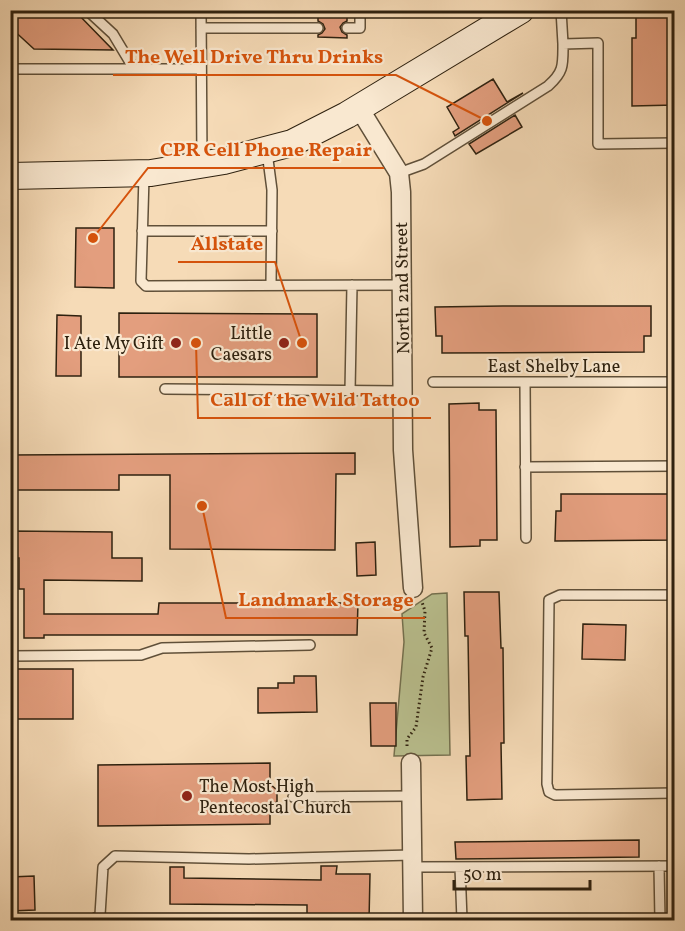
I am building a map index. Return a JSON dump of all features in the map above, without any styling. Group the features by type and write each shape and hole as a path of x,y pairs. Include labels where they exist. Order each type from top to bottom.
{"main road":[{"path":"10,176 144,173 224,161 292,143 359,108 521,10"}],"street":[{"name":"North 2nd Street","path":"359,108 399,173 403,450 413,588"},
{"path":"411,763 413,921"}],"lane":[{"path":"87,10 112,34 134,69"},
{"path":"201,10 202,165"},
{"path":"346,28 360,28 360,10"},
{"path":"399,173 424,164 548,86 558,77 563,65 561,10"},
{"path":"201,28 318,28"},
{"path":"563,44 598,43 598,144 675,143"},
{"path":"12,71 201,69"},
{"path":"267,150 272,190 271,285"},
{"path":"144,173 141,281 146,286 402,285"},
{"path":"142,231 272,231"},
{"path":"350,391 352,285"},
{"name":"East Shelby Lane","path":"433,382 675,382"},
{"path":"525,382 526,538"},
{"path":"165,389 403,391"},
{"path":"525,467 675,466"},
{"path":"675,595 560,595 549,600 547,784 549,792 555,795 675,793"},
{"path":"10,656 141,655 162,648 310,645"},
{"path":"293,797 411,796"},
{"path":"92,921 100,915 103,867 116,856 412,861 460,867 675,866"},
{"path":"659,866 660,921"},
{"path":"460,867 462,921"}],"path":[{"path":"411,763 407,739 416,727 423,677 432,648 424,633 423,604 413,588"}],"green space":[{"path":"447,593 450,755 394,756 404,642 402,614 432,594"}],"building":[{"path":"10,10 74,10 113,50 34,49 10,27"},
{"path":"318,10 347,10 347,21 340,27 347,38 318,37 325,29 318,21"},
{"path":"659,10 675,10 675,105 632,106 632,38 636,38 636,16 659,16"},
{"path":"493,79 507,102 523,93 455,136 453,132 459,128 447,107"},
{"path":"515,115 522,127 476,154 469,144"},
{"path":"76,228 114,228 114,288 75,287"},
{"path":"651,306 651,336 644,336 644,352 442,353 442,336 436,336 435,307"},
{"path":"119,313 317,314 317,377 119,377"},
{"path":"57,315 81,316 81,376 56,376"},
{"path":"479,403 479,410 496,410 497,540 480,540 480,546 450,547 449,404"},
{"path":"355,453 355,474 336,474 335,550 170,549 170,475 119,475 119,490 10,490 10,455"},
{"path":"561,494 675,494 675,540 555,541 556,511 561,511"},
{"path":"10,531 112,532 112,558 142,558 142,581 44,580 44,614 158,614 159,603 358,603 357,635 44,635 44,638 24,638 24,589 19,589 19,558 10,558"},
{"path":"375,542 376,575 357,576 356,543"},
{"path":"464,592 499,592 501,648 503,648 502,799 467,800 466,756 470,756 468,636 465,636"},
{"path":"583,624 626,625 625,660 582,659"},
{"path":"10,669 73,669 73,719 10,719"},
{"path":"294,676 316,676 317,712 258,713 258,688 278,688 278,683 294,683"},
{"path":"370,703 396,703 396,746 371,746"},
{"name":"The Most High Pentecostal Church","path":"270,763 270,784 277,790 277,802 270,805 270,824 98,826 98,765"},
{"path":"639,840 639,857 456,859 455,842"},
{"path":"321,866 337,866 336,874 370,874 369,921 307,921 307,905 170,904 170,867 184,867 184,878 321,880"},
{"path":"34,876 35,910 10,911 10,877"}],"place":[{"name":"The Well Drive Thru Drinks","path":"487,121"},
{"name":"CPR Cell Phone Repair","path":"93,238"},
{"name":"I Ate My Gift","path":"176,343"},
{"name":"Call of the Wild Tattoo","path":"196,343"},
{"name":"Little Caesars","path":"284,343"},
{"name":"Allstate","path":"302,343"},
{"name":"Landmark Storage","path":"202,506"},
{"name":"The Most High Pentecostal Church","path":"187,796"}]}
